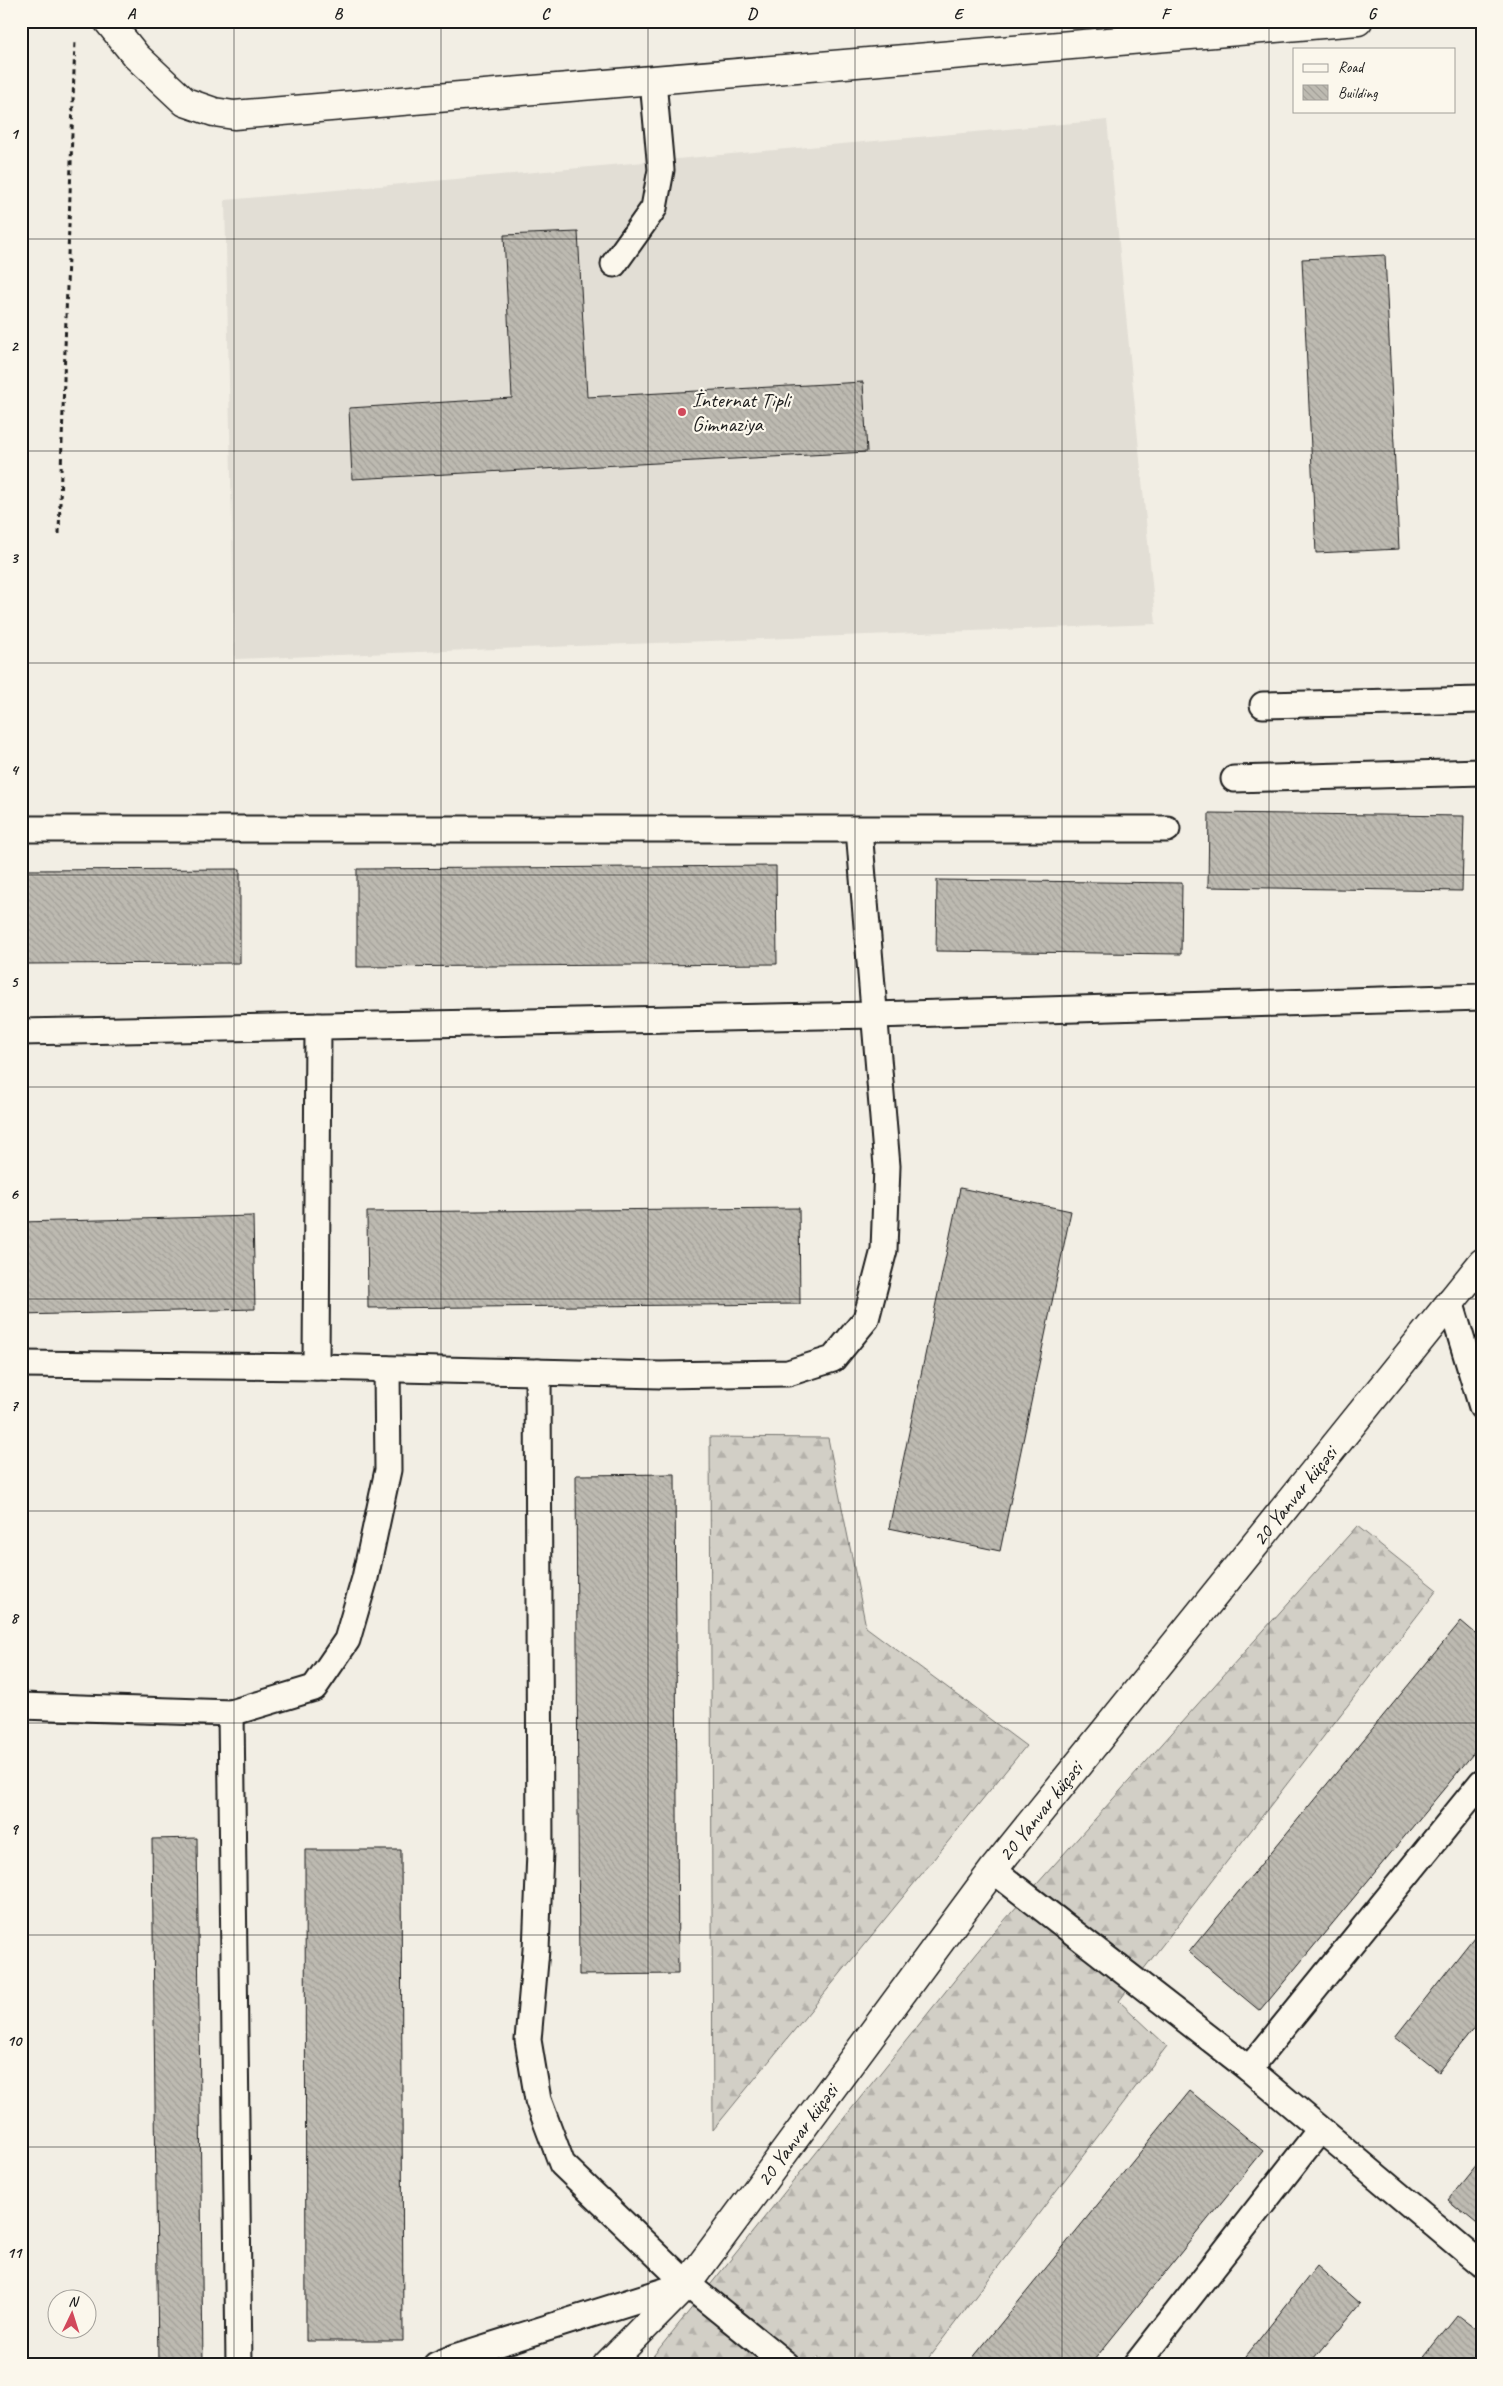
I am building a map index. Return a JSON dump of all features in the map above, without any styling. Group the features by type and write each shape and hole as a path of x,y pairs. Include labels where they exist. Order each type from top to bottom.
{"street":[{"path":"108,21 136,56 185,102 214,112 234,114 1358,21"},
{"name":"20 Yanvar küçəsi","path":"607,2365 687,2284 993,1870 1482,1263"}],"lane":[{"path":"614,264 654,208 661,170 653,80"},
{"path":"1263,705 1482,700"},
{"path":"1234,779 1482,772"},
{"path":"21,829 1167,829"},
{"path":"21,1364 388,1368 660,1375 788,1374 833,1359 866,1319 884,1250 887,1166 859,830"},
{"path":"21,1032 875,1015 1482,997"},
{"path":"316,1367 318,1026"},
{"path":"1450,1302 1482,1407"},
{"path":"21,1706 231,1712 314,1688 347,1640 365,1578 388,1470 388,1368"},
{"path":"538,1372 540,1852 536,1950 528,2040 538,2100 562,2164 687,2284 787,2365"},
{"path":"231,1712 239,2365"},
{"path":"1249,2069 1482,1782"},
{"path":"993,1870 1249,2069 1482,2265"},
{"path":"1136,2365 1320,2130"},
{"path":"436,2365 455,2357 687,2284"}],"path":[{"path":"59,534 75,31"}],"shaded area":[{"name":"İnternat Tipli Gimnaziya","path":"1107,120 1156,624 235,659 225,200"}],"green space":[{"path":"710,1437 828,1438 866,1627 1026,1746 713,2130"},
{"path":"1357,1526 1437,1590 1119,2001 1167,2046 923,2365 828,2365 817,2357 811,2365 646,2365 986,1941"}],"building":[{"path":"578,232 587,397 863,382 867,452 352,479 349,408 512,398 504,235"},
{"path":"1385,255 1399,549 1316,553 1302,259"},
{"path":"1209,813 1464,816 1462,891 1208,887"},
{"path":"776,866 777,964 357,967 357,869"},
{"path":"240,869 240,963 21,964 21,870"},
{"path":"937,880 1182,883 1181,954 936,951"},
{"path":"960,1188 1071,1211 1000,1551 889,1528"},
{"path":"799,1208 800,1304 368,1308 367,1212"},
{"path":"253,1216 255,1309 21,1315 21,1222"},
{"path":"675,1474 678,1974 579,1975 576,1475"},
{"path":"1461,1621 1482,1639 1482,1743 1260,2011 1189,1952"},
{"path":"197,1838 203,2365 158,2365 152,1839"},
{"path":"305,1850 401,1850 403,2341 306,2341"},
{"path":"1482,1927 1482,2018 1439,2072 1395,2037"},
{"path":"1190,2091 1263,2151 1090,2365 967,2365"},
{"path":"1482,2158 1482,2228 1448,2200"},
{"path":"1317,2266 1360,2304 1309,2365 1239,2365"},
{"path":"1457,2315 1482,2334 1482,2365 1417,2365"}],"place":[{"name":"İnternat Tipli Gimnaziya","path":"682,412"}]}
